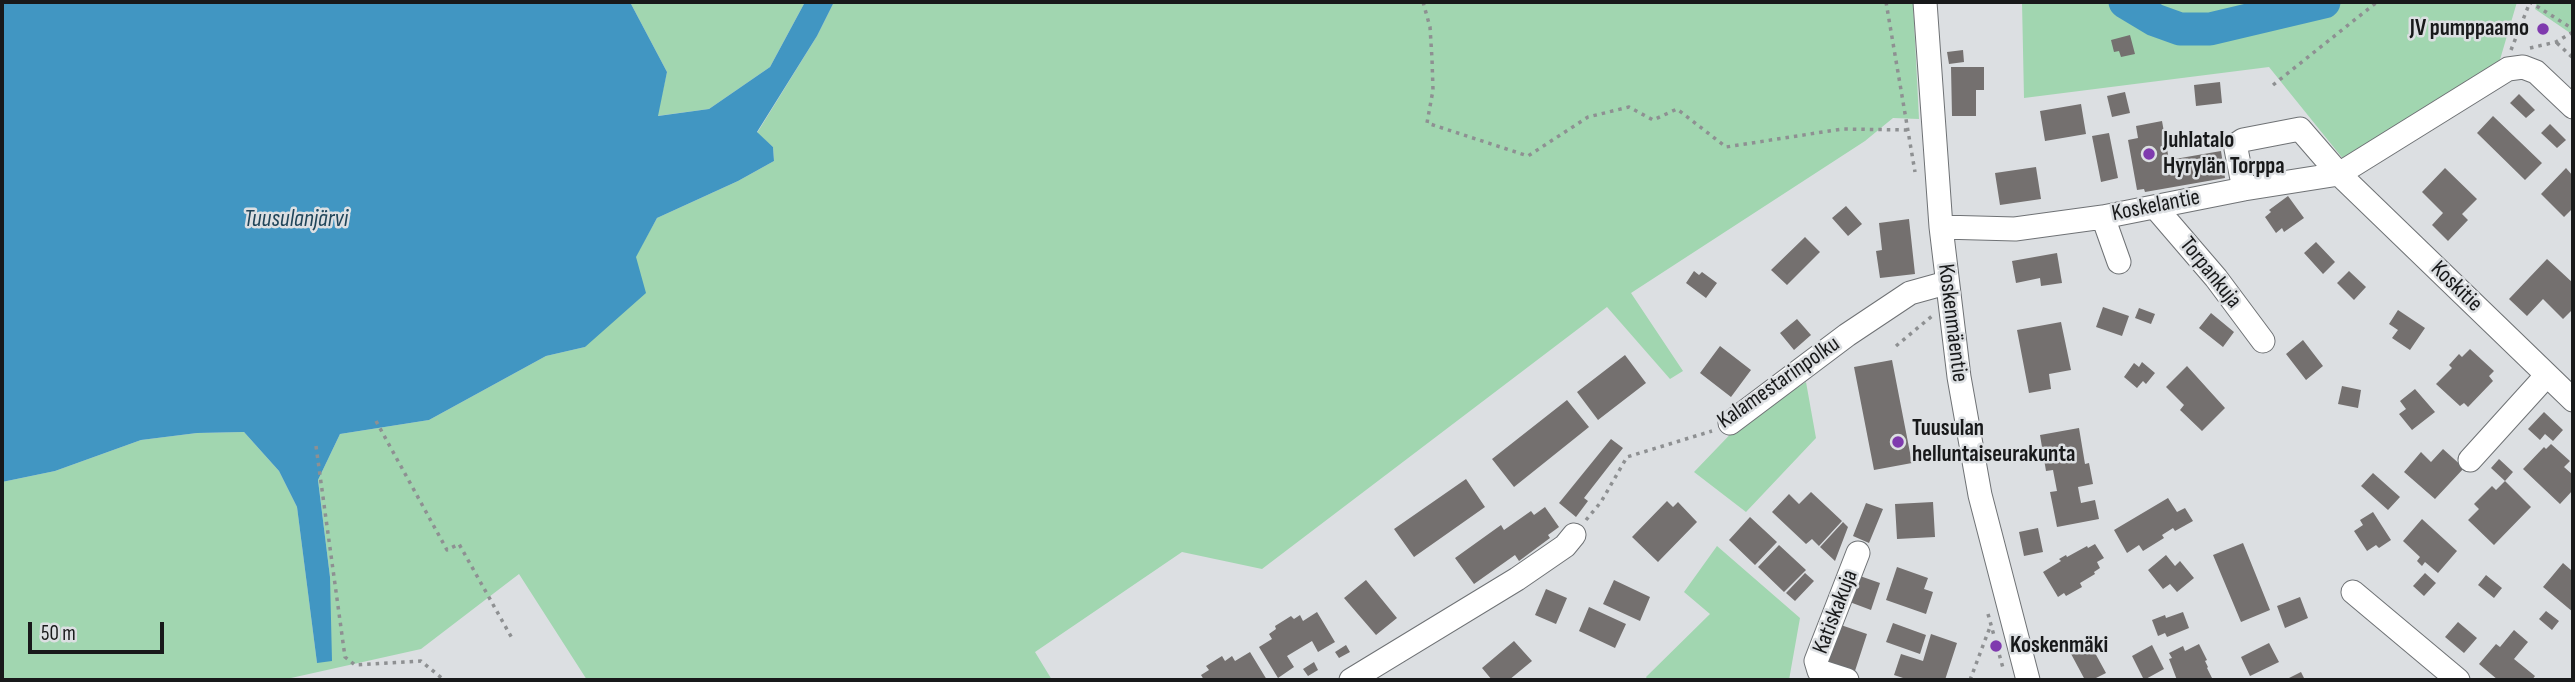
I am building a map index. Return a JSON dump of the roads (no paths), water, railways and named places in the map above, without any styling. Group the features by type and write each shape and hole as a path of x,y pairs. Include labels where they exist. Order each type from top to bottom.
{"street":[{"name":"Koskenmäentie","path":"1925,2 1946,283 1959,377 1978,482 2028,680"},
{"name":"Koskelantie","path":"1941,227 2015,229 2103,217 2244,189 2339,174 2509,61 2536,72 2573,107"},
{"name":"Koskitie","path":"2244,189 2237,144 2243,140 2300,130 2339,174 2573,400"},
{"name":"Torpankuja","path":"2155,207 2216,278 2263,341"},
{"path":"2103,217 2119,262"},
{"name":"Kalamestarinpolku","path":"1730,423 1847,335 1910,293 1946,283"},
{"path":"2470,460 2547,375"},
{"path":"1352,680 1517,579 1565,546 1574,535"},
{"name":"Katiskakuja","path":"1847,680 1819,671 1816,661 1858,553"},
{"path":"2353,592 2458,680"}],"water":[{"name":"Tuusulanjärvi","path":"2,2 630,2 667,72 658,116 709,109 770,67 805,2 834,2 817,36 757,132 773,147 774,161 738,181 657,218 636,257 646,293 585,347 546,356 429,420 340,434 318,480 330,577 332,661 317,663 297,507 279,471 244,432 197,433 141,440 55,471 2,482"}],"waterway":[{"path":"2125,2 2155,20 2180,29 2210,29 2324,2"}],"place":[{"name":"JV pumppaamo","path":"2543,29"},
{"name":"Juhlatalo Hyrylän Torppa","path":"2149,154"},
{"name":"Tuusulan helluntaiseurakunta","path":"1898,442"},
{"name":"Koskenmäki","path":"1996,646"}]}
